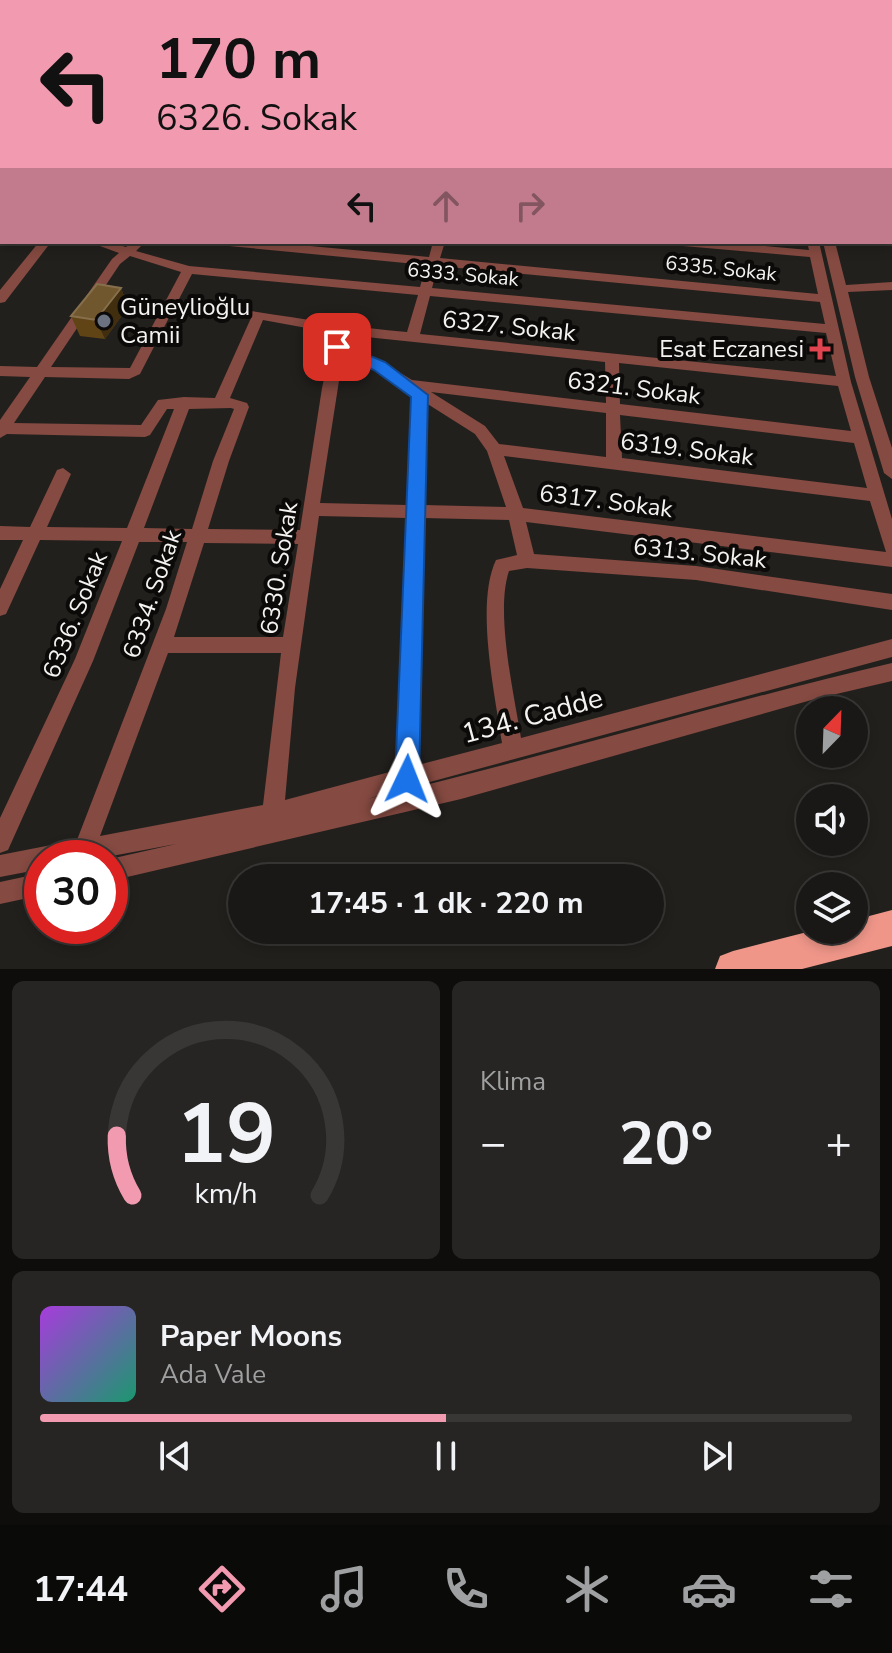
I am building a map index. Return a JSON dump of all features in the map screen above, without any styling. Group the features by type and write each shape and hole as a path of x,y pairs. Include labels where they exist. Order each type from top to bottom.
{"highway":[{"path":"733,969 892,928"}],"street":[{"path":"0,299 43,244"},
{"name":"6333. Sokak","path":"101,244 188,270 831,329"},
{"path":"1,430 116,262 137,244"},
{"name":"6335. Sokak","path":"249,244 826,299"},
{"path":"412,337 438,244"},
{"path":"727,244 815,248 844,382 892,547"},
{"path":"829,244 862,377 892,473"},
{"path":"0,371 129,374 135,371 188,270"},
{"path":"840,289 892,286"},
{"name":"6327. Sokak","path":"171,304 258,317 339,339 412,337 844,382"},
{"path":"1,430 134,433 145,431 163,404 220,403 258,317"},
{"path":"339,339 412,390 480,430 494,449 516,514 527,561"},
{"name":"6330. Sokak","path":"273,814 292,645 339,339"},
{"path":"612,359 614,464"},
{"path":"407,779 417,509 412,390"},
{"name":"6321. Sokak","path":"412,390 612,407 859,438"},
{"name":"6336. Sokak","path":"0,842 84,661 184,402"},
{"name":"6334. Sokak","path":"88,840 161,645 242,407 220,403"},
{"name":"6319. Sokak","path":"494,449 875,495"},
{"path":"0,608 63,474"},
{"name":"6317. Sokak","path":"313,509 417,509 516,514 892,560"},
{"path":"0,533 308,537"},
{"name":"6313. Sokak","path":"513,750 496,614 496,573 502,565 527,561 696,573 892,602"},
{"path":"161,645 292,645"},
{"name":"134. Cadde","path":"128,842 273,814 892,648"},
{"name":"134. Cadde","path":"128,866 461,788 800,694 892,672"},
{"name":"134. Cadde","path":"0,866 24,862"},
{"path":"0,893 24,888"}],"building":[{"path":"97,284 121,288 96,320 71,316"}],"place":[{"name":"Güneylioğlu Camii","path":"104,321"},
{"name":"Esat Eczanesi","path":"820,349"}],"route":[{"path":"337,347 379,366 419,395 407,779"}]}
